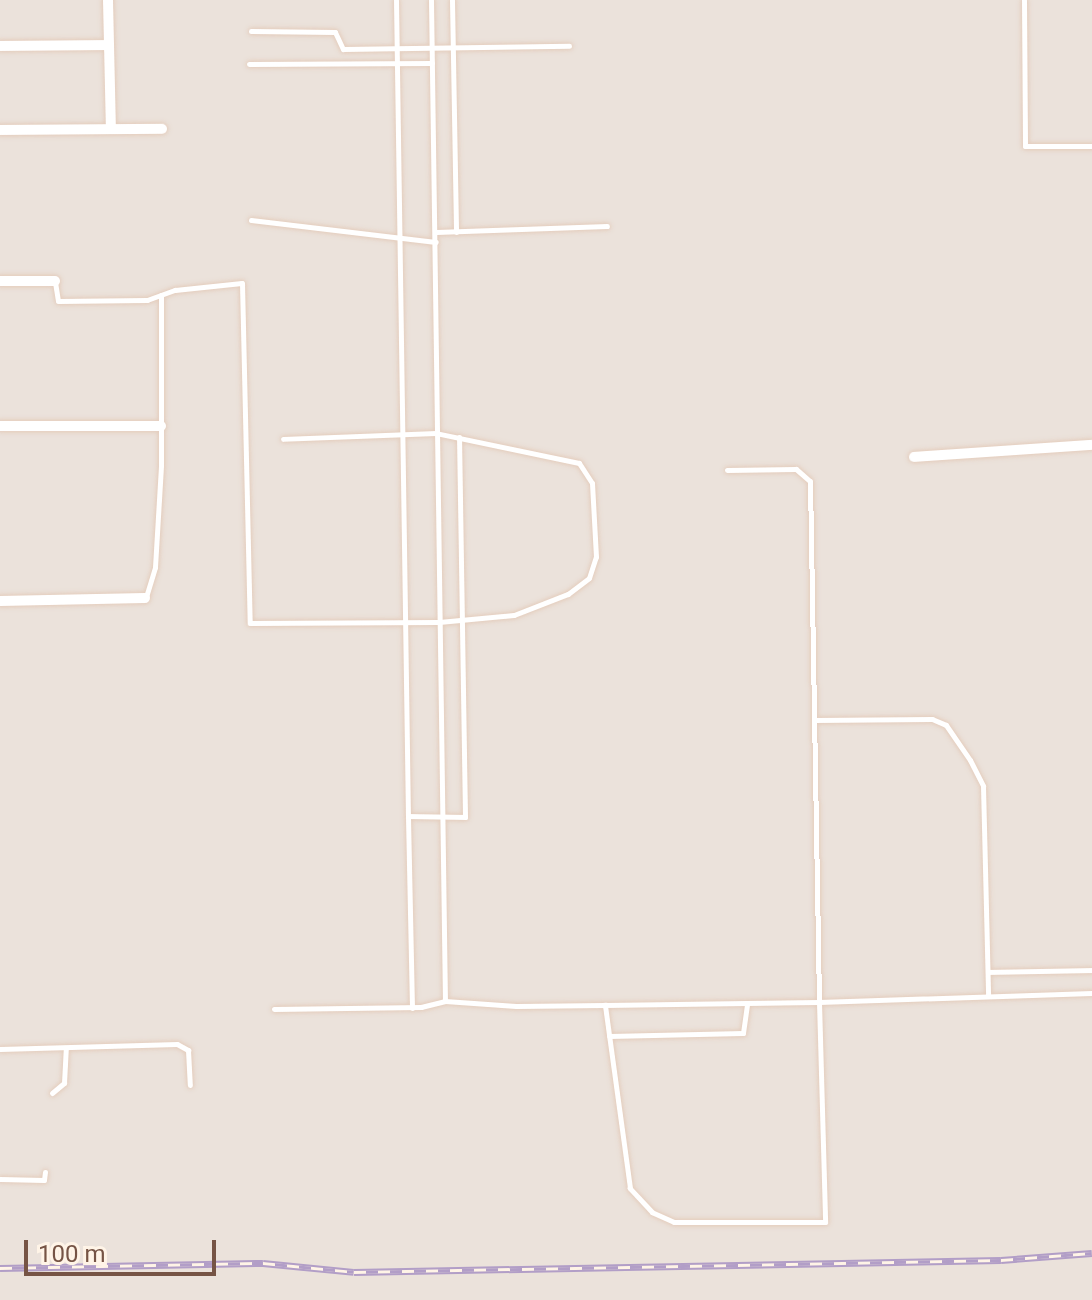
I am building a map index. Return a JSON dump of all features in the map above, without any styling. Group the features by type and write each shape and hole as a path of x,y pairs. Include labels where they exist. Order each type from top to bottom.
{"street":[{"path":"108,0 111,129"},
{"path":"0,46 109,45"},
{"path":"0,130 162,129"},
{"path":"0,281 55,281"},
{"path":"0,426 161,426"},
{"path":"914,457 1092,445"},
{"path":"0,601 145,598"}],"lane":[{"path":"396,0 412,1008"},
{"path":"431,0 445,1001"},
{"path":"452,0 456,232"},
{"path":"1024,0 1025,146 1092,146"},
{"path":"251,31 335,32 343,49 453,50 569,46"},
{"path":"249,64 432,63"},
{"path":"251,220 436,242"},
{"path":"436,232 607,226"},
{"path":"55,281 58,301 161,295 242,283 250,623 439,622 514,615 568,594 589,578 596,557 592,483 579,463 436,433 283,439"},
{"path":"145,598 155,567 161,426 161,295"},
{"path":"408,816 465,817 459,437"},
{"path":"605,1005 630,1188 652,1212 674,1222 825,1222 810,481 796,469 727,470"},
{"path":"814,720 932,719 954,735 983,786 988,995"},
{"path":"988,972 1092,970"},
{"path":"274,1009 412,1008 445,1001 605,1005 1092,993"},
{"path":"609,1036 743,1033 747,1003"},
{"path":"0,1049 177,1044 188,1050 190,1085"},
{"path":"52,1093 64,1083 66,1049"},
{"path":"0,1179 44,1180 45,1172"}],"shaded area":[{"path":"0,0 1092,0 1092,1300 0,1300"}],"railway":[{"path":"0,1268 263,1263 354,1272 1001,1260 1092,1253"}]}
